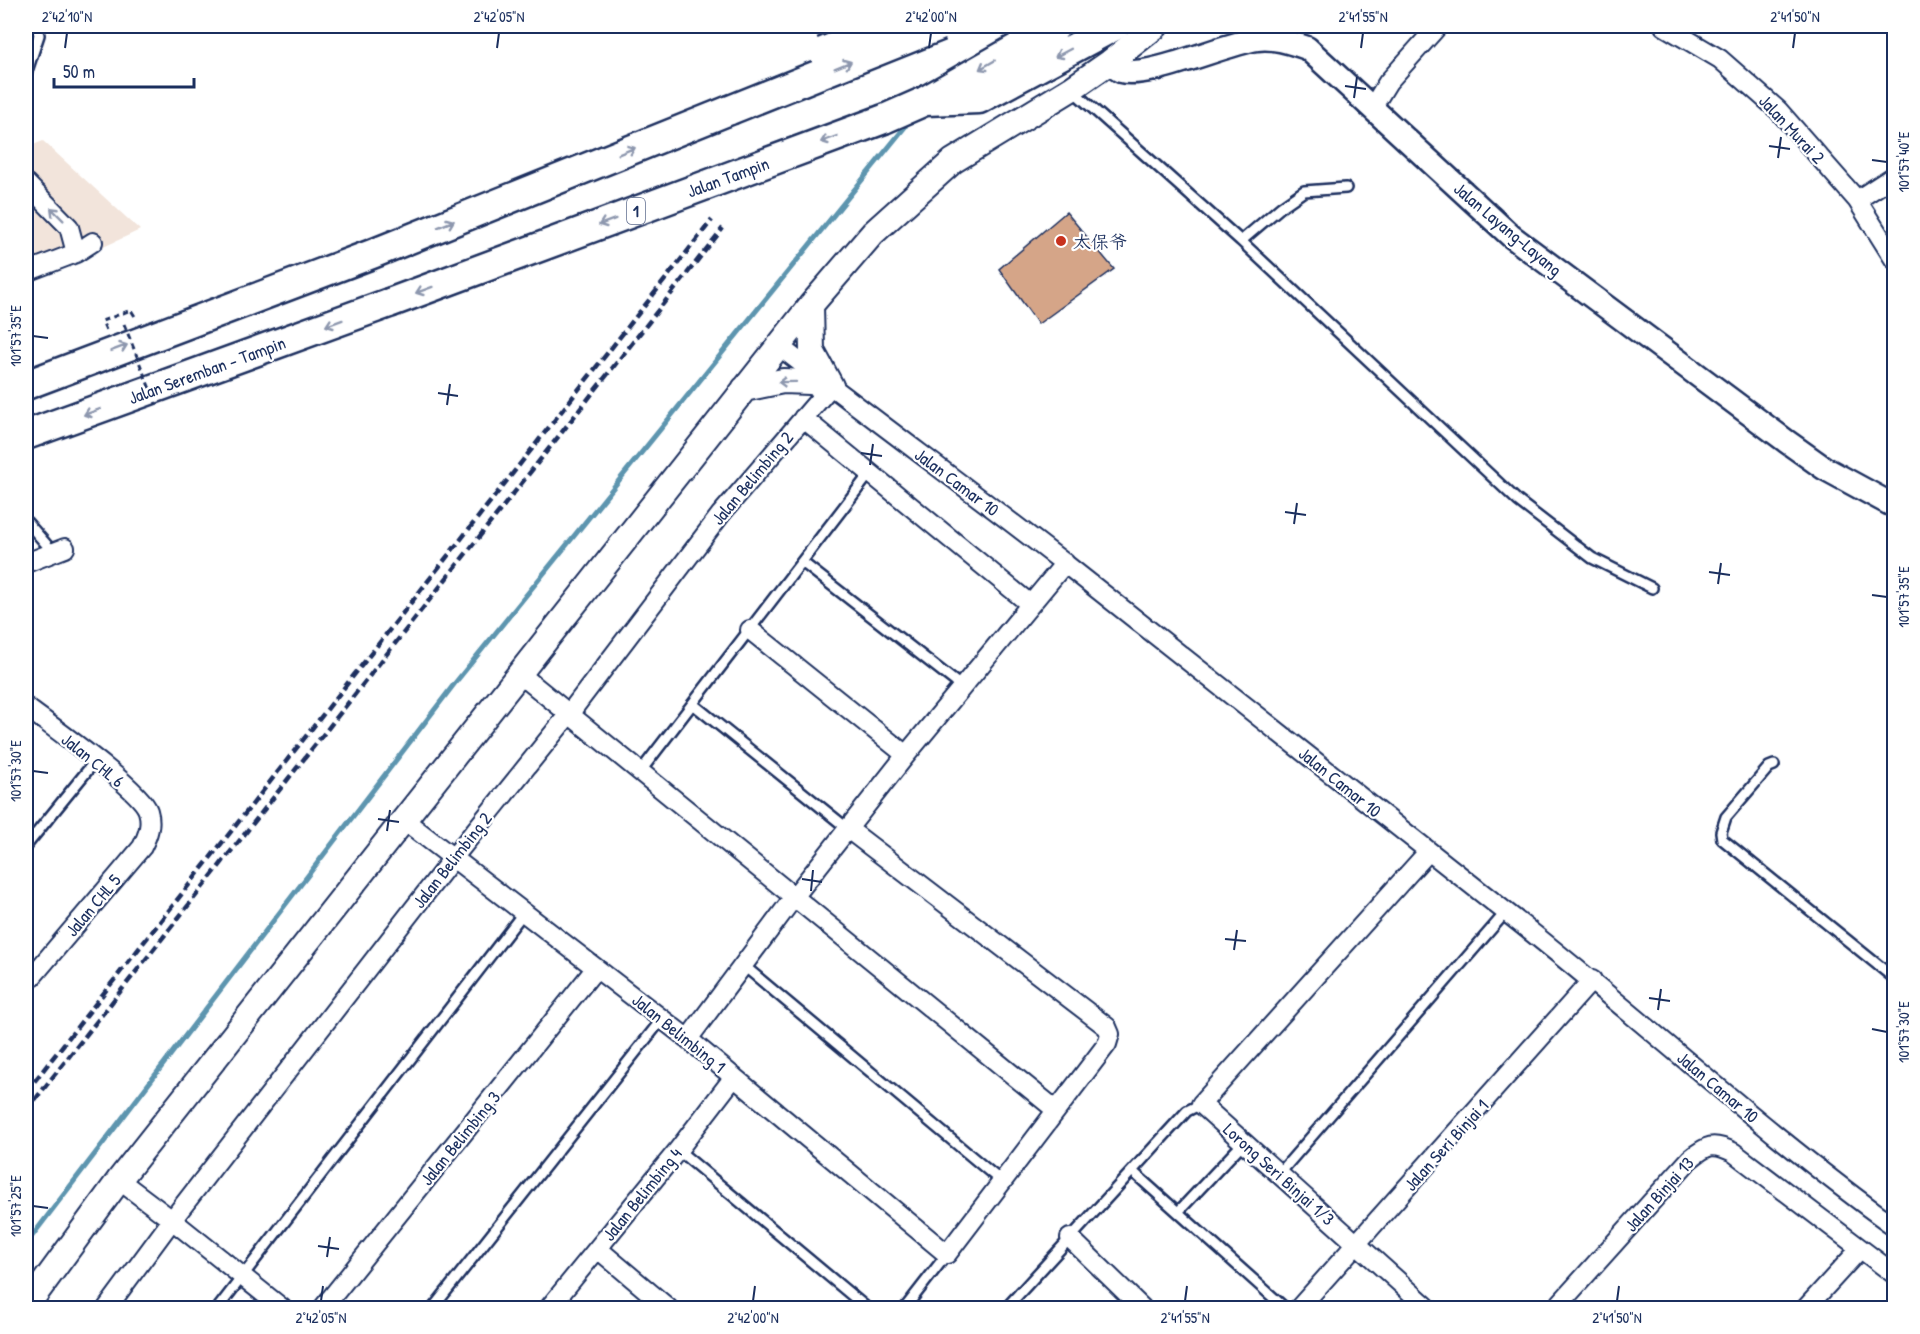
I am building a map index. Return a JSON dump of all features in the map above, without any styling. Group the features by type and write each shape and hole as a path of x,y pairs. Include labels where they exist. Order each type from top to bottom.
{"highway":[{"path":"730,110 752,83 885,26"},
{"path":"26,385 372,254 940,26"},
{"name":"Jalan Tampin","path":"389,303 884,119 925,101 1056,26"},
{"path":"925,101 979,99 1115,26"},
{"name":"Jalan Seremban - Tampin","path":"26,435 389,303"}],"main road":[{"path":"26,1307 119,1180 778,346 873,233 953,161 1071,89 1156,26"},
{"path":"811,305 812,351 831,386"},
{"path":"744,389 783,381 810,382 831,386"}],"street":[{"path":"1372,108 1388,82 1438,26"},
{"name":"Jalan Murai 2","path":"1664,26 1720,59 1778,110 1857,200 1892,249"},
{"name":"Jalan Layang-Layang","path":"1110,62 1121,71 1142,71 1255,39 1278,38 1307,48 1511,236 1824,468 1894,506"},
{"path":"1857,200 1894,176"},
{"path":"26,183 69,227 76,253"},
{"path":"26,272 76,253 93,242"},
{"name":"Jalan Camar 10","path":"778,346 1065,563 1592,980 1823,1173 1894,1226"},
{"name":"Jalan Belimbing 2","path":"107,1308 172,1220 453,858 569,714 721,514 831,386"},
{"path":"803,418 1030,604"},
{"path":"26,563 59,550"},
{"path":"688,1039 794,897 906,755 1065,563"},
{"path":"750,630 906,755"},
{"path":"520,674 1056,1110"},
{"name":"Jalan CHL 6","path":"26,707 96,759 139,798 148,809 150,820"},
{"name":"Jalan CHL 5","path":"26,984 142,846 149,833 150,820"},
{"name":"Jalan Belimbing 1","path":"404,820 688,1039 947,1254"},
{"path":"848,829 1107,1027 1110,1034 1107,1044 947,1254"},
{"path":"1201,1104 1428,852"},
{"name":"Jalan Belimbing 3","path":"323,1308 596,968"},
{"name":"Jalan Seri Binjai 1","path":"1299,1308 1592,980"},
{"name":"Jalan Belimbing 4","path":"549,1308 678,1150 734,1077"},
{"name":"Lorong Seri Binjai 1/3","path":"1201,1104 1428,1308"},
{"name":"Jalan Binjai 13","path":"1556,1308 1690,1160 1701,1149 1713,1145 1734,1152 1894,1274"},
{"path":"119,1180 282,1308"},
{"path":"1070,1238 1142,1308"},
{"path":"598,1249 668,1308"},
{"path":"1806,1308 1860,1249"}],"lane":[{"path":"26,74 39,35 37,26"},
{"path":"1071,89 1241,241 1518,501 1592,558 1652,588"},
{"path":"1241,241 1304,191 1346,188"},
{"path":"640,772 870,473"},
{"path":"26,521 59,550"},
{"path":"802,562 962,687"},
{"path":"693,704 848,829"},
{"path":"26,846 96,759"},
{"path":"1774,765 1769,767 1726,817 1721,832 1722,839 1894,978"},
{"path":"218,1308 524,912"},
{"path":"1280,1174 1506,912"},
{"path":"744,965 1002,1182"},
{"path":"433,1308 662,1019"},
{"path":"1006,1308 1187,1111 1201,1104"},
{"path":"1178,1212 1244,1142"},
{"path":"678,1150 867,1308"},
{"path":"1132,1171 1285,1308"},
{"path":"905,1308 947,1254"}],"path":[{"path":"131,310 102,321 106,331 124,324 156,404"}],"shaded area":[{"path":"43,141 140,230 26,283 26,148"}],"building":[{"name":"太保爷","path":"1066,212 1114,269 1038,324 999,269"}],"waterway":[{"path":"26,1244 455,683 905,127"}],"railway":[{"path":"26,1092 712,220"},
{"path":"26,1111 723,228"}],"place":[{"name":"太保爷","path":"1061,241"}]}
